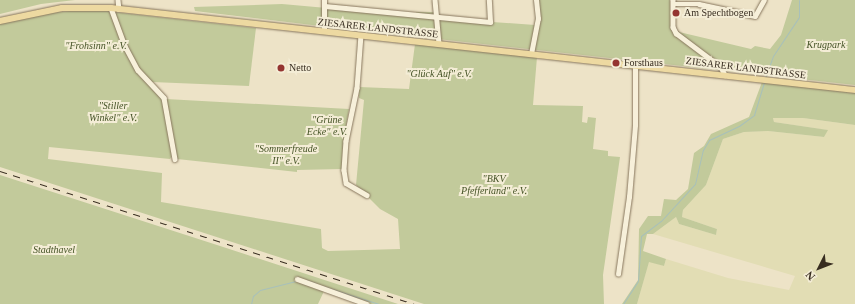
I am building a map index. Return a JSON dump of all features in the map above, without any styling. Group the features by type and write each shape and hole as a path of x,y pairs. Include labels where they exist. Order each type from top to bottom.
{"main road":[{"name":"ZIESARER LANDSTRASSE","path":"0,21 62,8 111,8 855,90"}],"street":[{"path":"118,0 119,9"},
{"path":"324,0 324,31"},
{"path":"435,0 438,18 439,44"},
{"name":"ZIESARER LANDSTRASSE","path":"325,6 490,22 489,0"},
{"path":"531,54 538,18 536,0"},
{"path":"725,75 721,67 676,33 674,27 673,2 699,4 754,16 764,0"},
{"path":"111,8 124,46 138,70 164,98 175,159"},
{"path":"361,35 357,88 346,141 344,170 346,183 367,195"},
{"path":"618,274 629,197 635,117 635,65"},
{"path":"296,279 367,304"}],"shaded area":[{"path":"773,118 803,118 855,125 855,304 637,304 649,261 664,266 666,259 728,278 789,290 795,276 653,234 676,217 679,224 716,235 717,229 682,217 683,210 706,185 723,139 744,132 768,131 824,137 827,130 774,122"}],"green space":[{"path":"0,0 75,0 41,4 0,14"},
{"name":"Krugpark","path":"537,0 670,0 671,24 679,32 751,49 755,46 770,49 781,35 792,0 855,0 855,85 312,25 195,11 194,7 282,4 416,16 416,12 435,12 435,18 535,25"},
{"path":"80,10 109,11 123,45 121,47 124,48 139,76 162,96 173,155 170,159 49,147 48,159 162,173 161,202 321,229 322,248 328,251 400,249 398,219 380,209 356,185 364,100 359,98 359,87 409,89 415,44 537,57 533,105 583,106 582,122 587,123 588,117 596,118 593,149 608,151 608,156 620,157 603,275 604,304 424,304 0,167 0,24 48,13"},
{"path":"113,12 256,28 249,86 152,82 139,69 127,48"},
{"path":"762,82 855,93 855,125 803,118 773,118 774,122 828,130 824,137 768,131 744,132 723,139 706,185 683,210 682,217 717,229 716,235 679,224 676,217 653,234 647,234 643,251 666,259 664,266 649,262 637,304 622,304 638,280 639,229 648,216 661,216 664,199 676,200 688,189 694,153 704,146 711,134 749,117"},
{"path":"166,99 349,109 343,147 342,169 297,170 297,172 177,159"},
{"name":"Stadthavel","path":"0,175 398,304 371,304 325,289 318,304 0,304"}],"waterway":[{"path":"765,78 773,56 799,17 799,0"},
{"path":"623,304 638,281 641,236 661,221 695,184 703,150 709,140 739,126 754,115 764,83"},
{"path":"306,280 316,283"},
{"path":"251,304 253,296 260,290 297,281"},
{"path":"323,286 379,304"}],"railway":[{"path":"0,171 415,304"}],"place":[{"name":"Am Spechtbogen","path":"676,13"},
{"name":"Forsthaus","path":"616,63"},
{"name":"Netto","path":"281,68"}],"park label":[{"name":"\"Frohsinn\" e.V.","path":"96,46"},
{"name":"\"Glück Auf\" e.V.","path":"439,74"},
{"name":"\"Stiller Winkel\" e.V.","path":"113,110"},
{"name":"\"Grüne Ecke\" e.V.","path":"327,124"},
{"name":"\"Sommerfreude II\" e.V.","path":"286,154"},
{"name":"\"BKV Pfefferland\" e.V.","path":"494,184"}]}
